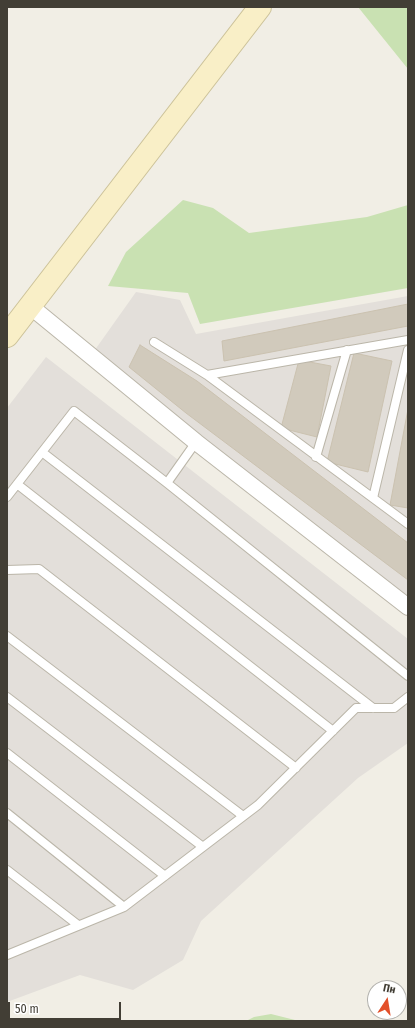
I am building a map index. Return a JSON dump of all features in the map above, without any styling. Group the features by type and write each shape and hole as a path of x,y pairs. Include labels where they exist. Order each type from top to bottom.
{"street":[{"path":"7,336 260,7"},
{"path":"30,306 196,442 408,607"}],"lane":[{"path":"207,375 408,340"},
{"path":"154,342 207,375 408,524"},
{"path":"316,457 347,350"},
{"path":"373,498 408,350"},
{"path":"7,497 74,411 167,483 408,676"},
{"path":"167,483 196,442"},
{"path":"42,452 373,708"},
{"path":"17,484 333,731"},
{"path":"7,570 39,569 296,768"},
{"path":"7,636 243,816"},
{"path":"7,697 203,847"},
{"path":"8,953 124,907 258,805 356,708 394,708 408,697"},
{"path":"7,753 165,876"},
{"path":"7,813 124,907"},
{"path":"7,870 78,925"}],"shaded area":[{"path":"136,292 180,300 196,334 408,296 408,599 92,354"},
{"path":"46,357 408,639 408,743 358,778 201,921 183,960 133,990 80,975 7,1002 7,408"}],"green space":[{"path":"358,7 408,7 408,69"},
{"path":"183,200 213,208 249,233 367,217 408,205 408,288 200,324 188,293 108,286 126,252"},
{"path":"271,1014 298,1021 246,1021 254,1017"}],"building":[{"path":"408,304 408,326 224,361 222,341"},
{"path":"140,345 197,381 408,543 408,580 186,413 129,367"},
{"path":"354,353 392,361 368,472 327,462"},
{"path":"299,360 331,366 317,437 281,428"},
{"path":"408,409 408,508 390,505"}]}
